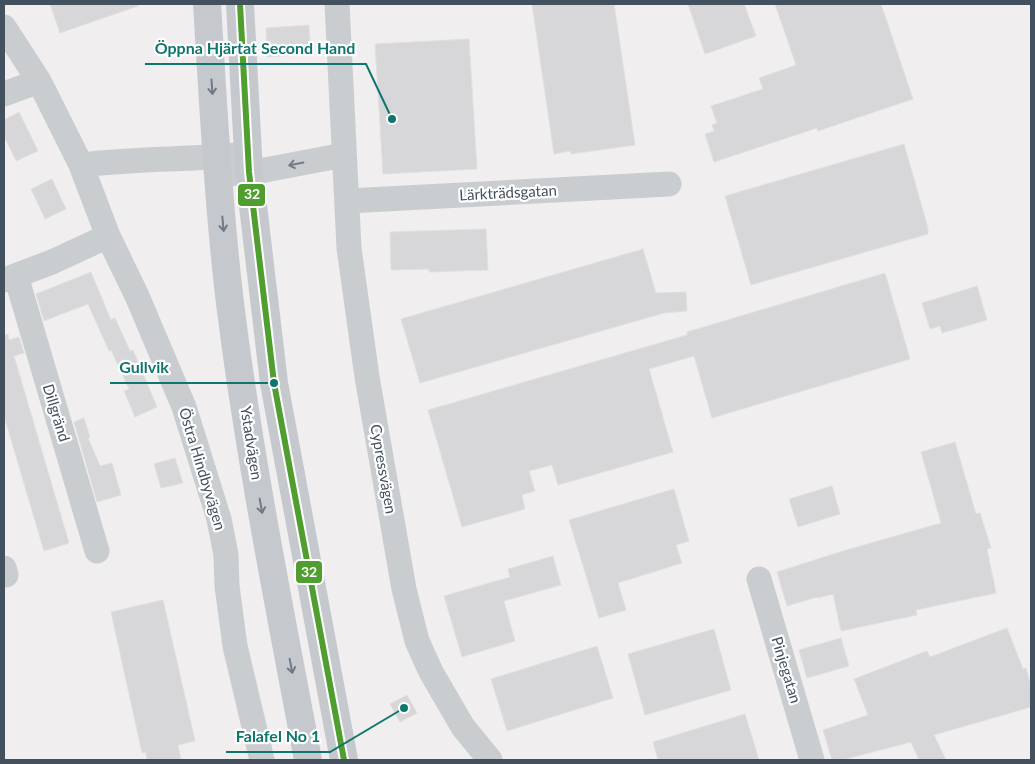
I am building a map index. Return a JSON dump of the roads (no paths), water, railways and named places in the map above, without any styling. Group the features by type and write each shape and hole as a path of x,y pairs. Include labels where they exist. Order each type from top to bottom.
{"main road":[{"name":"Ystadvägen","path":"207,4 218,166 229,292 236,346 261,506 308,760"},
{"path":"240,4 249,163 274,382 344,760"}],"street":[{"name":"Cypressvägen","path":"337,4 349,248 367,377 404,589 417,641 430,672 463,727 490,760"},
{"name":"Östra Hindbyvägen","path":"4,27 39,81 81,165 108,236 137,296 184,407 220,519 226,555 227,586 235,646 262,760"},
{"path":"4,94 39,81"},
{"path":"81,165 117,160 218,166 344,155"},
{"name":"Lärkträdsgatan","path":"347,201 669,184"},
{"path":"10,278 108,236"},
{"name":"Dillgränd","path":"10,278 97,550"},
{"name":"Pinjegatan","path":"759,579 812,760"}],"place":[{"name":"Öppna Hjärtat Second Hand","path":"392,119"},
{"name":"Gullvik","path":"274,383"},
{"name":"Falafel No 1","path":"404,708"}]}
